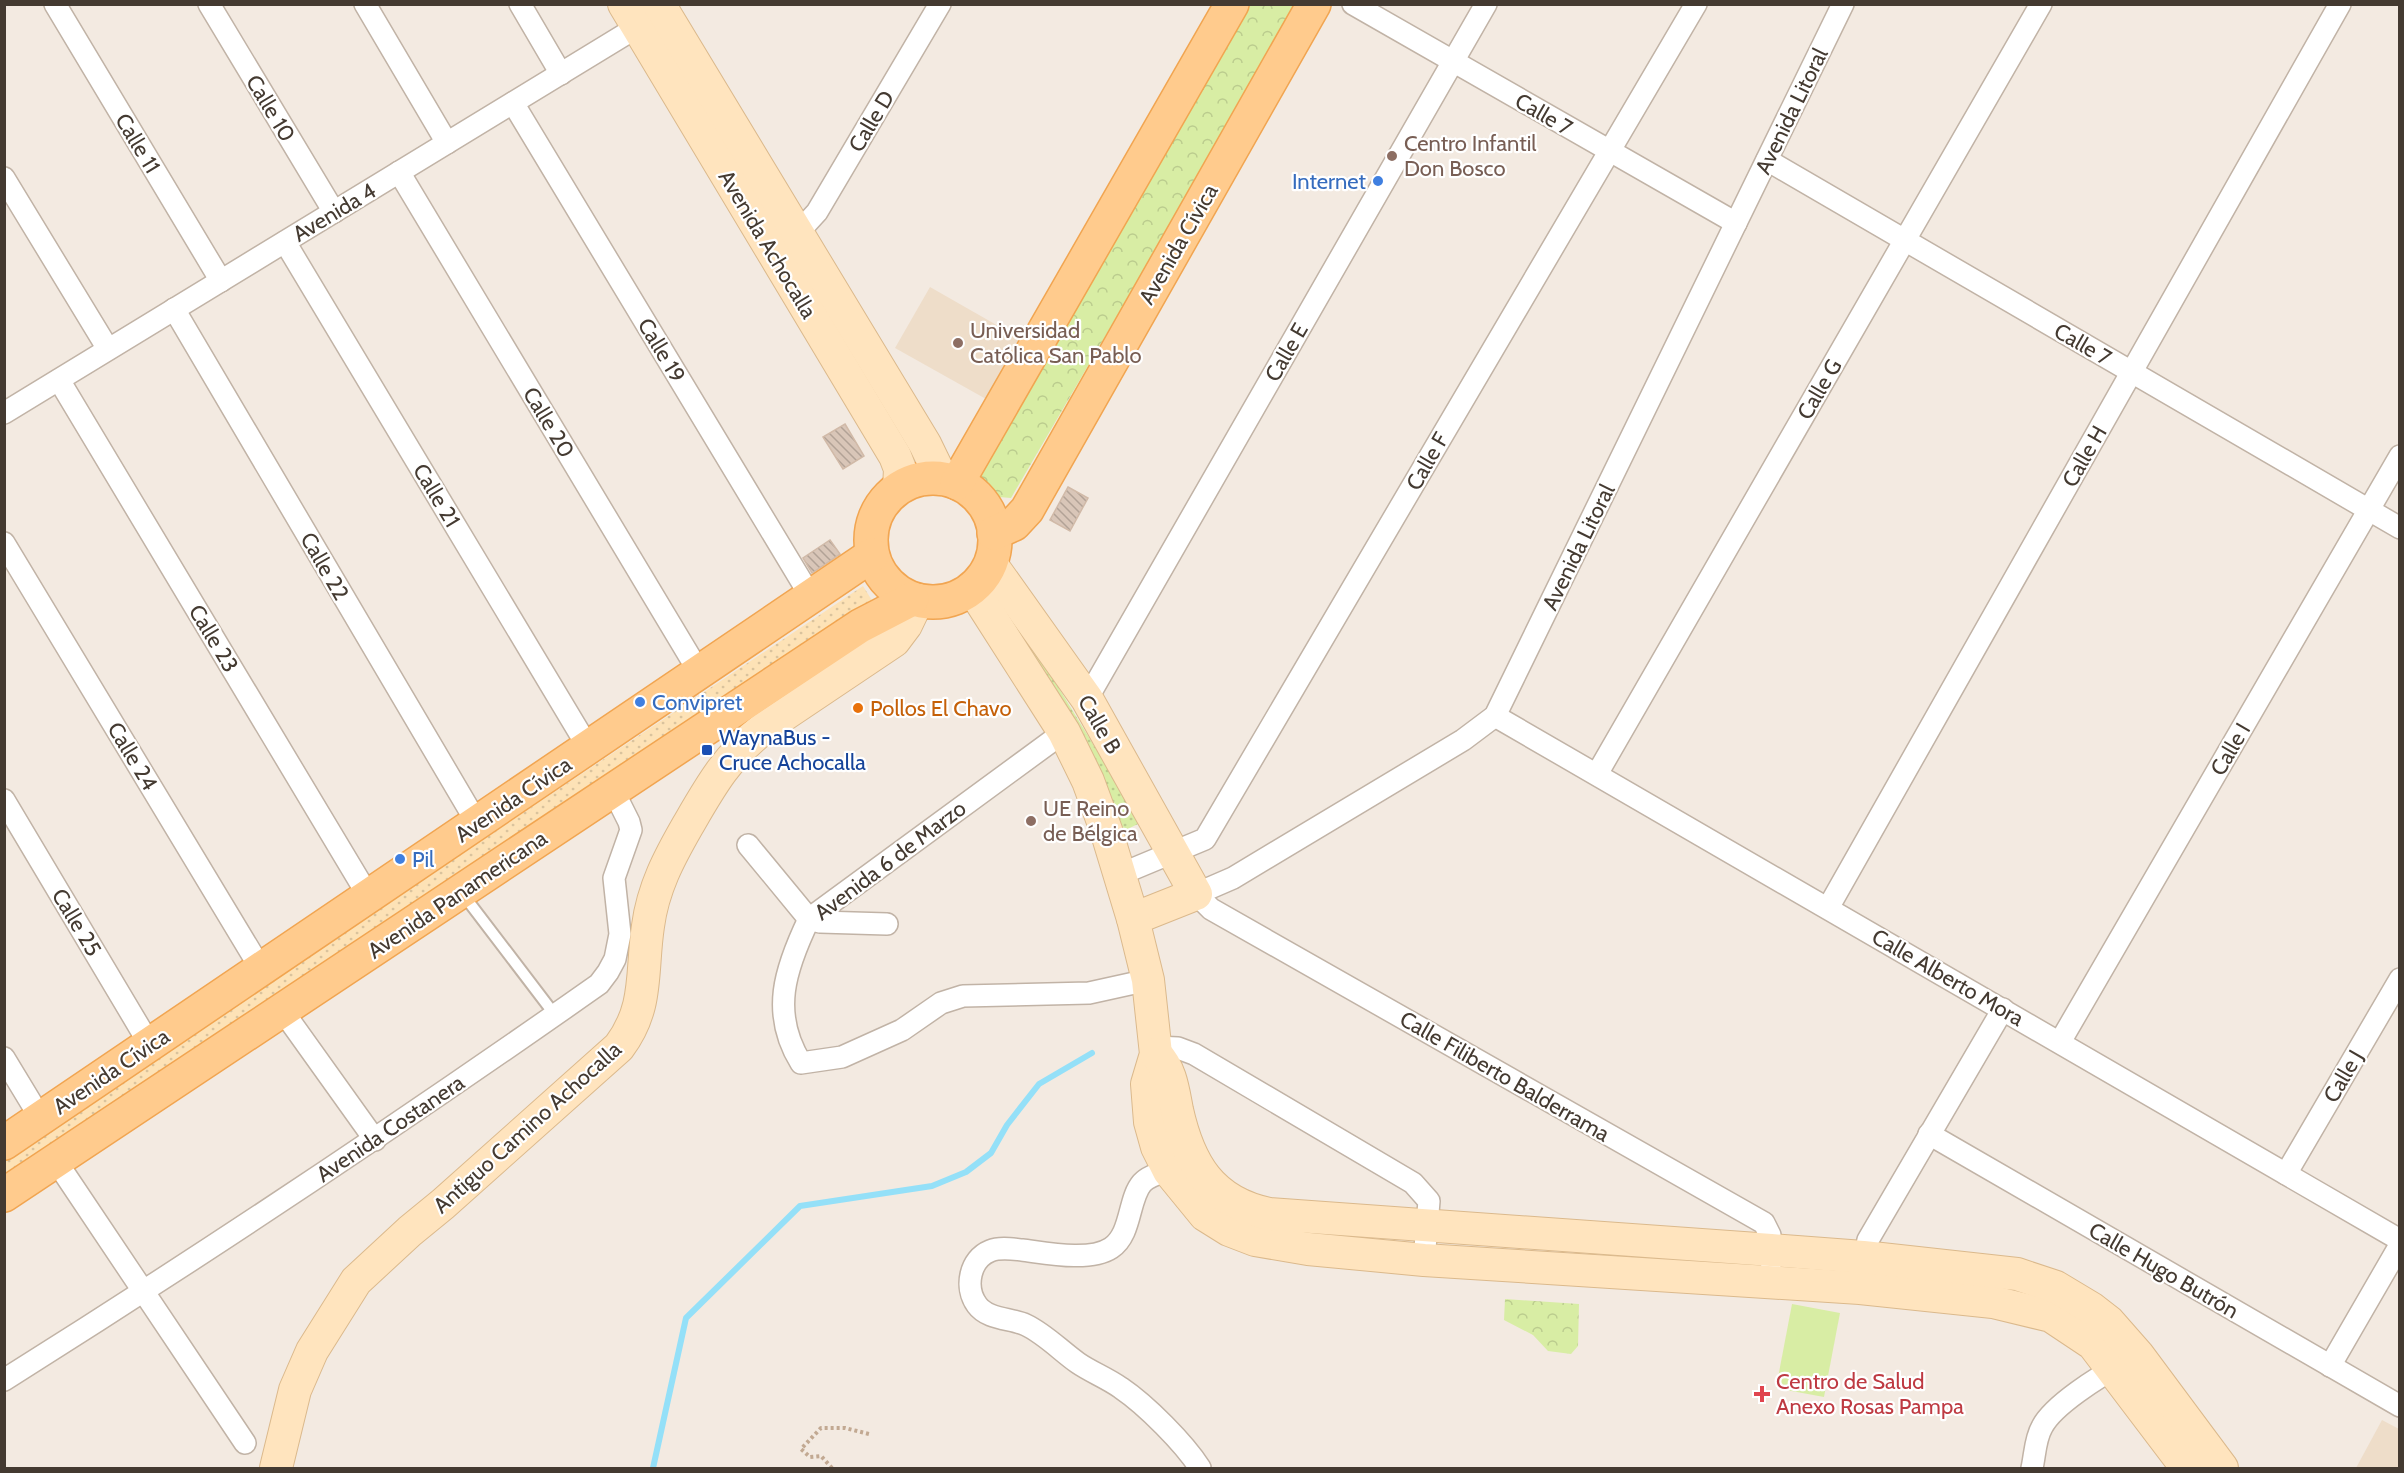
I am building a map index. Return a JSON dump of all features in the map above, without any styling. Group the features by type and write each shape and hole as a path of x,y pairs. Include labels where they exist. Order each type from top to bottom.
{"main road":[{"path":"950,481 1232,4"},
{"name":"Avenida Cívica","path":"986,561 1014,524 1028,510 1314,4"},
{"path":"919,479 950,481 970,490 990,514 986,561 959,597 943,601 915,599 891,586 882,577 872,555 870,534 876,513 882,503 899,488 919,479"},
{"name":"Avenida Cívica","path":"4,1143 872,555"},
{"name":"Avenida Panamericana","path":"4,1195 860,626 915,599"}],"street":[{"name":"Calle 11","path":"54,4 221,281"},
{"name":"Calle 10","path":"209,4 334,212"},
{"path":"365,4 447,143"},
{"path":"520,4 561,74"},
{"name":"Calle D","path":"796,231 817,212 940,4"},
{"name":"Calle 7","path":"1353,4 1736,223"},
{"name":"Calle E","path":"1087,699 1486,4"},
{"name":"Calle F","path":"1121,874 1205,839 1696,4"},
{"name":"Avenida Litoral","path":"1133,919 1233,878 1463,740 1495,716 1843,4"},
{"name":"Calle G","path":"1598,774 2041,4"},
{"name":"Calle H","path":"1828,908 2340,4"},
{"name":"Avenida 4","path":"4,413 561,74 646,12"},
{"name":"Avenida Achocalla","path":"646,12 796,231 925,444 950,481"},
{"name":"Avenida Achocalla","path":"646,12 895,456 900,469 899,488"},
{"name":"Calle 19","path":"513,103 811,597"},
{"name":"Calle 7","path":"1767,160 2400,528"},
{"name":"Calle 20","path":"399,172 699,672"},
{"path":"4,178 108,349"},
{"name":"Calle 21","path":"285,242 588,747"},
{"name":"Calle 22","path":"174,309 477,823"},
{"name":"Calle 23","path":"59,380 369,897"},
{"name":"Calle I","path":"2060,1042 2400,456"},
{"name":"Calle 24","path":"4,543 261,969"},
{"name":"Calle B","path":"986,561 1087,699 1196,894"},
{"name":"Calle B","path":"986,561 1088,781 1121,874 1148,980 1156,1050"},
{"name":"Antiguo Camino Achocalla","path":"276,1468 295,1390 312,1351 356,1281 619,1047 632,1030 638,1015 642,992 652,899 664,867 717,775 743,744 756,734 894,641 906,625 915,599"},
{"name":"Calle Alberto Mora","path":"1495,716 2400,1239"},
{"name":"Avenida 6 de Marzo","path":"1064,732 809,919 789,967 783,1000 784,1025 789,1045 801,1064 842,1057 902,1030 941,1003 963,996 1089,993 1148,980"},
{"name":"Avenida Costanera","path":"4,1380 143,1293 375,1140 598,984 615,959 620,934 614,878 631,830 613,790"},
{"name":"Calle 25","path":"4,800 150,1045"},
{"path":"748,845 809,919 820,922 887,924"},
{"name":"Calle Filiberto Balderrama","path":"1196,894 1211,909 1764,1223 1770,1235 1771,1283"},
{"name":"Calle J","path":"2286,1174 2400,979"},
{"path":"1860,1288 1863,1257 1868,1240 2003,1009"},
{"path":"282,1010 375,1140"},
{"path":"1424,1260 1427,1226 1429,1201 1413,1183 1194,1054 1178,1048 1156,1050 1147,1084 1150,1122 1157,1147 1180,1165 1200,1172 1221,1193 1256,1212 1427,1226 1863,1257 1996,1270 2056,1287 2091,1308 2125,1337 2126,1362 2187,1468"},
{"path":"4,1058 41,1119"},
{"name":"Calle Hugo Butrón","path":"1929,1134 2400,1406"},
{"path":"56,1161 245,1443"},
{"path":"1180,1165 1205,1215 1228,1230 1255,1240 1308,1249 1424,1260 1860,1288 1993,1302 2051,1316 2092,1344 2126,1362 2222,1468"},
{"path":"1180,1165 1143,1182 1137,1191 1134,1206 1122,1235 1112,1247 1100,1252 1073,1255 1004,1248 991,1250 978,1259 970,1280 971,1291 977,1305 994,1316 1026,1325 1080,1364 1122,1389 1179,1443 1200,1468"},
{"path":"2330,1366 2400,1245"},
{"path":"2032,1468 2041,1428 2050,1416 2092,1382 2126,1362"}],"lane":[{"path":"461,891 555,1015"}],"path":[{"path":"832,1468 821,1456 810,1457 801,1449 821,1428 845,1428 869,1434"}],"shaded area":[{"name":"Universidad Católica San Pablo","path":"930,287 1021,339 986,399 895,348"},
{"path":"2382,1420 2399,1429 2399,1468 2356,1468"}],"green space":[{"path":"1246,5 1298,5 1011,498 999,497 981,482 980,465"},
{"path":"1016,618 1140,821 1138,824 1119,833 1011,622"},
{"path":"1505,1299 1579,1304 1578,1346 1571,1354 1548,1351 1533,1335 1504,1320"},
{"path":"1792,1304 1840,1313 1824,1397 1776,1388"}],"sand":[{"path":"863,586 873,602 5,1181 5,1159"}],"building":[{"path":"845,424 864,456 843,469 823,437"},
{"path":"1068,487 1088,498 1070,531 1050,520"},
{"path":"830,540 840,554 812,573 803,558"}],"waterway":[{"path":"653,1468 686,1318 800,1206 932,1186 966,1172 991,1153 1007,1125 1039,1084 1092,1053"}],"place":[{"name":"Centro Infantil Don Bosco","path":"1392,156"},
{"name":"Internet","path":"1378,181"},
{"name":"Universidad Católica San Pablo","path":"958,343"},
{"name":"Convipret","path":"640,702"},
{"name":"Pollos El Chavo","path":"858,708"},
{"name":"WaynaBus - Cruce Achocalla","path":"707,750"},
{"name":"UE Reino de Bélgica","path":"1031,821"},
{"name":"Pil","path":"400,859"},
{"name":"Centro de Salud Anexo Rosas Pampa","path":"1762,1394"}]}
